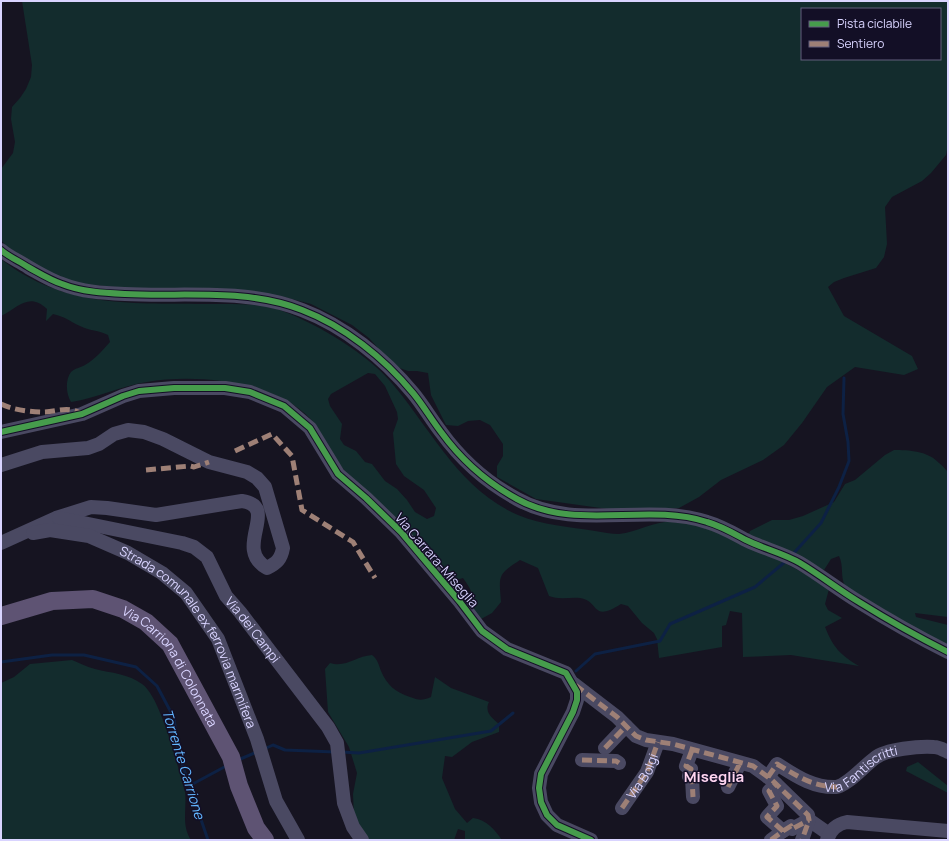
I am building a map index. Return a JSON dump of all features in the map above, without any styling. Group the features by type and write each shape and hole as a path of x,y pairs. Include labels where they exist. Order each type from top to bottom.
{"main road":[{"name":"Via Carriona di Colonnata","path":"1,616 52,601 93,599 123,609 146,622 170,644 231,757 239,786 256,828 265,840"}],"street":[{"path":"1,250 62,284 85,290 140,295 236,297 273,301 301,309 341,330 396,374 414,394 442,434 469,465 489,483 520,501 541,510 562,515 670,514 705,521 785,555 860,603 948,652"},
{"name":"Via Carrara-Miseglia","path":"1,432 82,414 123,396 139,391 174,388 225,388 250,392 271,400 284,406 310,428 338,474 366,498 401,532 460,602 482,631 507,649 566,673 575,688"},
{"path":"1,465 42,452 88,448 99,444 114,434 128,430 144,432 209,462 246,472 257,478 265,487 269,499 282,541 282,556 276,564 267,568 260,564 255,557 252,548 258,523 258,516 254,507 246,501 215,504 171,514 156,515 91,507 56,518 1,543"},
{"name":"Via dei Campi","path":"56,518 182,543 194,547 203,553 214,569 217,580 226,596 240,612 328,727 337,743 342,773 344,804 353,827 362,840"},
{"name":"Strada comunale ex ferrovia marmifera","path":"1,536 50,530 89,536 128,553 162,573 186,593 218,639 257,740 276,801 298,840"},
{"path":"591,840 558,825 548,815 541,802 539,788 541,774 573,712 575,688 617,717 636,736 646,740 673,744 753,766 772,780 809,816 832,832 857,822 948,831"},
{"path":"605,748 626,726"},
{"name":"Via Bolgi","path":"622,808 639,783 644,779 658,742"},
{"name":"Via Fantiscritti","path":"772,780 777,764 807,782 819,786 837,787 843,785 860,769 883,753 908,748 932,747 948,752"},
{"path":"692,750 686,766 691,769 688,776 692,778 693,797"},
{"name":"Via Bolgi","path":"582,760 616,761 619,763"},
{"path":"728,787 742,763"},
{"path":"772,780 769,791 777,806 767,817 783,831"},
{"path":"771,840 791,826 792,829 809,816"},
{"path":"802,840 809,816"}],"green space":[{"path":"22,1 948,1 948,145 946,155 922,181 892,197 885,207 887,244 884,257 876,268 844,278 834,282 828,287 844,316 912,356 918,369 904,375 855,367 827,387 802,423 784,445 763,460 721,480 699,497 679,508 622,511 536,499 497,477 497,466 503,456 503,444 490,425 480,420 468,421 458,426 446,425 431,395 428,373 408,371 394,366 369,338 352,325 311,304 284,297 245,293 152,290 81,284 47,272 6,246 1,240 1,169 13,153 15,142 11,119 12,107 26,89 31,77 32,65"},
{"path":"1,259 25,275 50,287 75,295 101,300 155,304 249,305 268,307 285,312 313,324 327,332 369,361 390,381 405,399 446,456 478,490 497,504 518,515 537,521 613,534 626,533 663,522 678,522 716,532 753,547 824,584 829,589 825,604 828,610 842,618 825,627 838,650 859,666 791,655 743,657 742,613 730,611 726,625 722,626 722,647 659,658 657,639 654,633 642,623 628,606 621,604 605,612 600,611 591,603 580,598 561,598 549,596 538,568 520,560 507,569 501,577 501,602 492,613 481,619 469,603 471,593 463,578 453,581 399,524 358,485 339,464 310,418 288,401 250,386 229,382 186,379 137,384 71,402 67,387 69,375 76,369 89,363 101,352 110,342 108,335 83,328 53,314 46,321 47,309 41,304 35,302 29,301 19,305 1,316","holes":["368,373 375,374 385,386 397,412 398,419 393,433 396,464 404,476 424,490 436,508 434,516 427,519 415,512 407,500 397,489 385,481 372,464 365,462 356,451 344,445 340,439 342,424 330,406 328,399 331,394"]},
{"path":"894,450 912,451 929,456 935,459 948,472 948,617 915,613 916,617 948,625 948,648 845,586 839,556 831,559 824,570 748,536 750,531 772,520 789,520 803,516 834,502 845,484 855,480 885,455"},
{"path":"372,655 377,660 383,676 389,684 405,695 420,700 431,697 435,677 451,688 489,702 487,709 488,712 499,724 499,732 472,742 452,757 445,756 442,778 455,809 467,823 473,818 478,819 493,829 502,840 465,840 465,831 458,829 454,840 369,840 354,817 353,794 357,773 349,747 328,712 325,669 330,663 341,664"},
{"path":"72,660 92,668 131,678 142,684 149,691 162,718 178,767 185,792 186,829 191,840 1,840 1,683 14,677 30,664"},
{"path":"918,762 948,786 948,793 906,771 907,767"}],"waterway":[{"path":"793,554 821,523 839,487 849,461 848,442 843,414 844,378"},
{"path":"576,671 595,654 660,641 670,624 755,587 786,561"},
{"name":"Torrente Carrione","path":"1,662 52,655 84,655 136,667 157,686 174,718 178,752 208,840"},
{"path":"342,752 359,753 491,731 513,713"},
{"path":"264,749 273,745 285,750 335,752"},
{"path":"238,760 257,752"},
{"path":"189,786 228,765"}],"marked path":[{"path":"1,404 11,408 28,411 45,412 72,410 82,414"},
{"path":"235,451 272,434 292,456 302,510 353,542 375,578"},
{"path":"146,470 190,466 194,467 209,462"},
{"path":"575,685 617,717 636,736 646,740 673,744 753,766 772,780 808,815 809,820 802,840"},
{"path":"605,748 626,726"},
{"path":"622,808 647,772 658,742"},
{"path":"692,750 686,766 691,769 689,776 692,778 693,797"},
{"path":"582,760 616,761 619,763"},
{"path":"728,787 740,763"},
{"path":"768,777 777,764 812,783 837,787"},
{"path":"771,840 783,831 767,817 777,806 769,791 776,784"},
{"path":"783,831 791,826 792,829 809,820"}],"cycle path":[{"path":"1,250 49,278 70,287 85,290 101,293 147,295 237,296 281,303 302,310 348,334 376,356 402,380 413,393 457,452 485,478 517,499 540,509 563,514 587,516 659,515 683,517 707,522 800,563 870,609 948,652"},
{"path":"1,432 82,414 123,396 139,391 174,388 225,388 250,392 284,406 310,428 338,474 366,498 401,532 460,602 482,631 507,649 566,673 577,692 577,700 573,712 541,774 539,788 541,802 547,815 557,825 591,840"}],"district":[{"name":"Miseglia","path":"714,776"}]}
